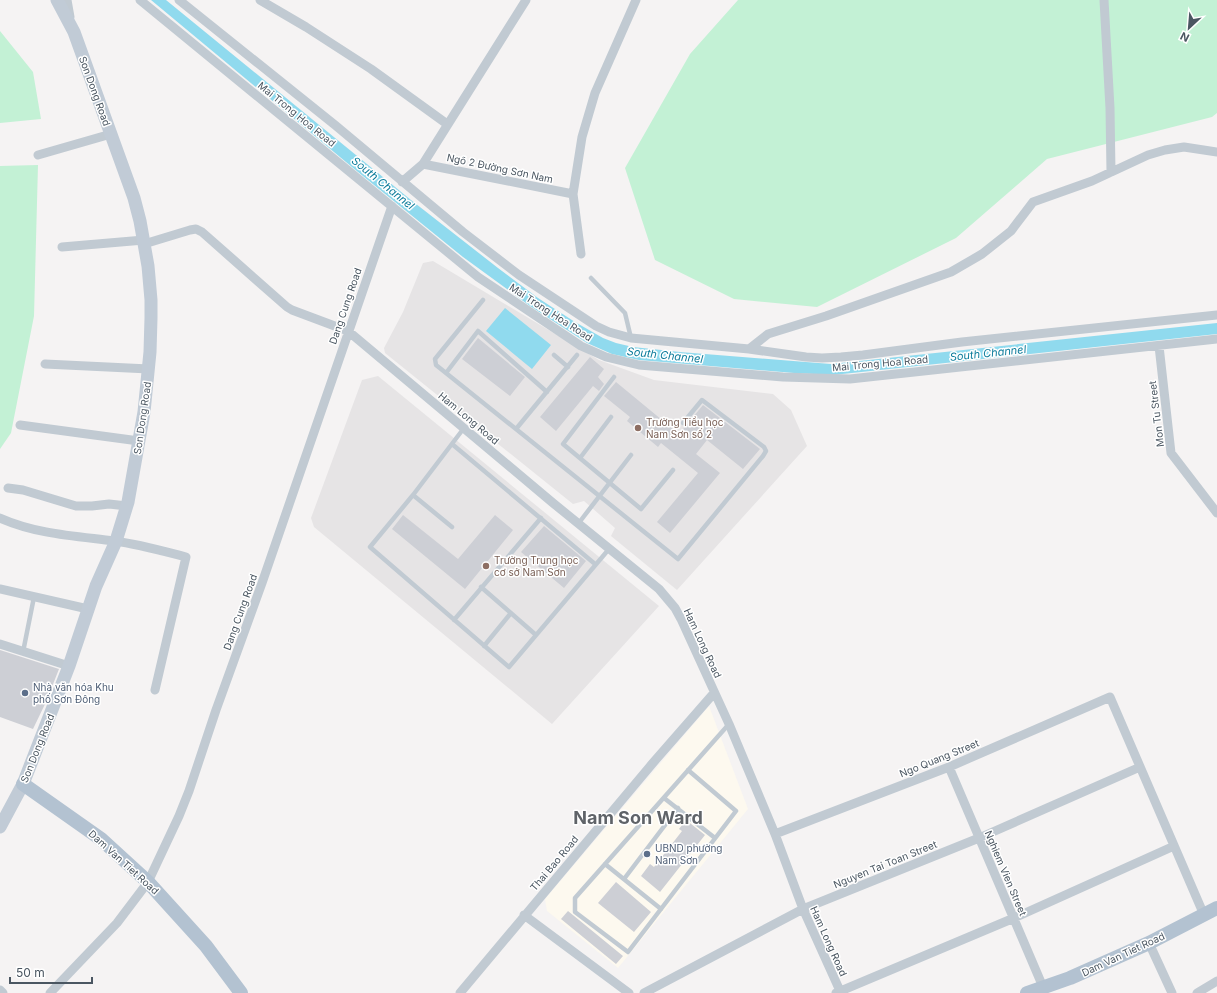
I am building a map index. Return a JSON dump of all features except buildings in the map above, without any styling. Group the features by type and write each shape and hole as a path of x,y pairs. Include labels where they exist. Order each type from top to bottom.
{"main road":[{"name":"Son Dong Road","path":"0,827 23,784 69,666 96,586 116,541 127,506 139,441 149,369 151,300 144,242 134,198 74,32 57,0"},
{"name":"Dam Van Tiet Road","path":"23,784 101,839 148,882 206,946 241,993"},
{"name":"Dam Van Tiet Road","path":"1027,993 1070,978 1149,943 1217,908"}],"street":[{"path":"66,0 74,32"},
{"name":"Mai Trong Hoa Road","path":"140,0 478,277 581,346 606,357 639,365 783,377 850,379 1217,339"},
{"path":"179,0 329,120 463,232 519,275 596,326 609,332 631,338 806,356 841,357 962,342 1217,315"},
{"path":"260,0 306,27 371,69 447,124"},
{"path":"402,182 423,164 526,0"},
{"path":"582,254 573,194 582,137 595,93 636,0"},
{"path":"1104,0 1112,172"},
{"path":"38,155 111,134"},
{"path":"749,350 768,334 826,316 951,272 982,254 1012,231 1033,202 1092,181 1148,155 1165,150 1184,147 1217,152"},
{"name":"Ngõ 2 Đường Sơn Nam","path":"423,164 573,194"},
{"name":"Dang Cung Road","path":"50,993 117,923 148,882 179,816 262,583 392,206"},
{"name":"Ham Long Road","path":"144,242 196,229 202,232 287,307 348,331 608,549 634,567 659,589 675,608 681,619 729,724 775,834 803,909 839,992"},
{"path":"62,248 144,242"},
{"name":"Mon Tu Street","path":"1159,346 1171,453 1217,513"},
{"path":"45,364 149,369"},
{"path":"20,425 139,441"},
{"path":"8,488 24,490 76,506 109,504 127,506"},
{"path":"0,518 11,523 49,533 116,541 186,556 155,690"},
{"path":"0,588 88,609"},
{"path":"0,644 69,666"},
{"name":"Thai Bao Road","path":"460,993 524,915 714,693"},
{"name":"Ngo Quang Street","path":"775,834 949,767 1110,697 1140,767"},
{"name":"Nghiem Vien Street","path":"949,767 1043,987"},
{"path":"1140,767 1204,914"},
{"name":"Nguyen Tai Toan Street","path":"644,993 803,909 979,838 1140,767"},
{"path":"839,992 1014,918 1174,846"},
{"path":"524,915 629,993"},
{"path":"1149,943 1172,993"},
{"path":"1197,993 1217,981"},
{"path":"0,990 4,993"}],"lane":[{"path":"591,278 625,313 631,338"},
{"path":"483,300 435,359 436,365 678,560 766,451 764,447 702,400 683,423"},
{"path":"446,373 478,331 547,392"},
{"path":"554,354 568,367"},
{"path":"516,430 577,356"},
{"path":"614,377 563,444 641,509 673,470"},
{"path":"580,458 611,417"},
{"path":"464,428 370,547 509,668 608,549"},
{"path":"452,444 595,564"},
{"path":"578,524 631,454"},
{"path":"412,495 452,527"},
{"path":"454,620 541,518"},
{"path":"481,588 536,635"},
{"path":"23,652 34,597"},
{"path":"484,646 511,613"},
{"path":"688,770 736,811 628,952 575,912 575,898 664,798 688,770 729,724"},
{"path":"664,798 715,838"},
{"path":"624,879 678,808"},
{"path":"605,864 661,909"}],"shaded area":[{"name":"Trường Tiểu học Nam Sơn số 2","path":"433,261 599,360 654,380 773,394 791,410 807,446 677,590 611,536 615,528 584,501 573,504 385,353 384,348 403,312 423,263"},
{"name":"Trường Trung học cơ sở Nam Sơn","path":"378,376 659,606 552,724 314,527 311,518 362,380"},
{"name":"UBND phường Nam Sơn","path":"709,706 748,809 618,968 547,911 545,899"}],"green space":[{"path":"738,0 1217,0 1217,113 1212,117 1047,159 956,238 817,307 734,299 655,260 625,168 690,54"},
{"path":"0,31 33,72 41,119 0,123"},
{"path":"38,165 34,316 11,433 0,449 0,166"}],"water":[{"name":"South Channel","path":"151,0 166,0 411,200 538,298 575,322 603,338 616,343 633,347 680,352 831,364 1217,323 1217,334 833,375 639,360 612,354 587,343 530,306 463,257"},
{"path":"505,308 551,345 532,369 486,331"}],"place":[{"name":"Trường Tiểu học Nam Sơn số 2","path":"638,428"},
{"name":"Trường Trung học cơ sở Nam Sơn","path":"486,566"},
{"name":"Nhà văn hóa Khu phố Sơn Đông","path":"25,693"},
{"name":"UBND phường Nam Sơn","path":"647,854"}],"district":[{"name":"Nam Son Ward","path":"638,817"}]}
